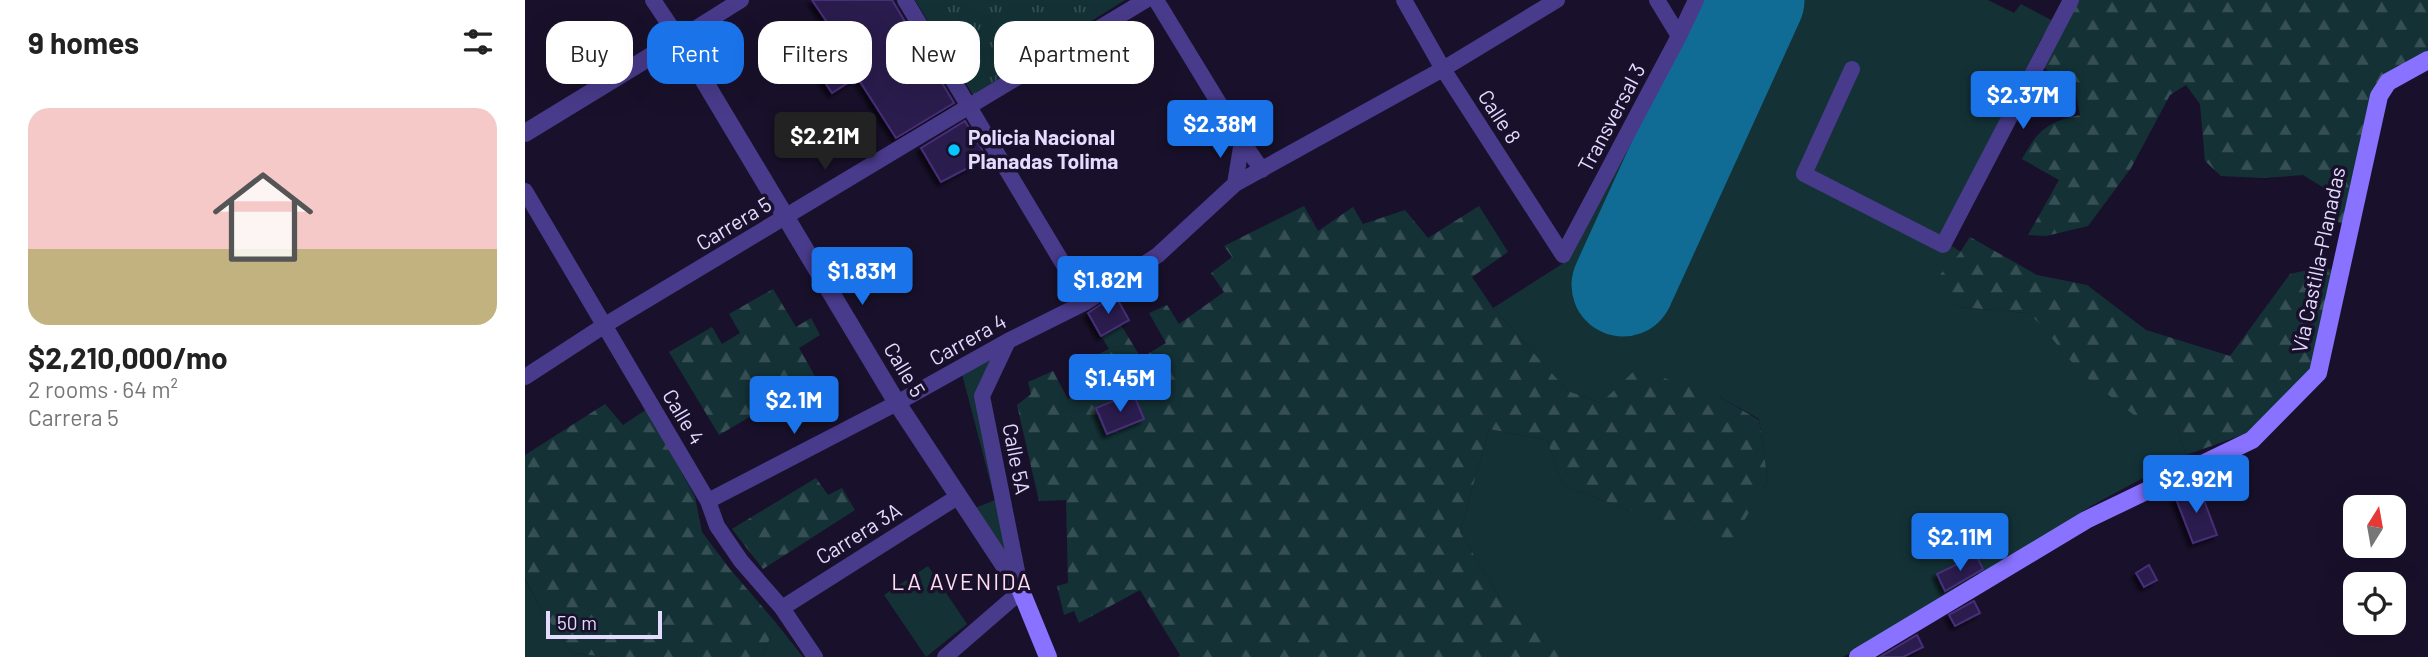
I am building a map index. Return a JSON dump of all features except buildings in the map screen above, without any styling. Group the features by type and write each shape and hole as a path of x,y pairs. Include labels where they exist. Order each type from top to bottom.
{"main road":[{"name":"Vía Castilla-Planadas","path":"1858,657 2086,520 2252,440 2318,373 2379,96 2388,82 2428,60"},
{"name":"Calle 5","path":"1021,591 1048,657"}],"street":[{"name":"Calle 5","path":"653,0 667,21"},
{"path":"708,21 741,0"},
{"path":"905,0 1086,302"},
{"name":"Carrera 5","path":"525,377 605,325 1146,0"},
{"path":"1156,0 1262,170"},
{"name":"Calle 8","path":"1404,0 1443,69 1563,255"},
{"name":"Carrera 4","path":"708,501 897,403 1007,341 1086,302 1158,255 1235,184 1443,69 1557,0"},
{"path":"1657,0 1679,36"},
{"name":"Transversal 3","path":"1563,255 1696,0"},
{"path":"1852,69 1804,174 1943,245 2071,0"},
{"path":"525,133 647,59"},
{"name":"Calle 5","path":"706,84 897,403 1021,591"},
{"path":"1235,184 1242,141"},
{"name":"Calle 4","path":"525,191 708,501 717,526 741,561 782,608 815,657"},
{"name":"Calle 5A","path":"1007,341 982,396 1021,591"},
{"name":"Carrera 3A","path":"782,608 958,496"},
{"path":"945,657 1021,591"}],"green space":[{"path":"915,0 1125,0 1091,21 994,21 994,82 973,95 966,84 980,84 980,21 928,21"},
{"path":"1703,0 1988,0 2014,13 2021,4 2053,21 2041,39 1941,239 1961,252 1926,291 1960,307 2028,313 2176,423 2186,455 2091,506 1997,566 1843,657 1570,657 1558,652 1504,604 1460,532 1489,429 1547,440 1563,485 1623,508 1732,539 1768,482 1759,419 1716,395 1601,403 1568,391 1493,308 1562,264 1685,40"},
{"path":"2070,0 2428,0 2428,55 2385,77 2348,226 2328,218 2329,191 2303,175 2263,178 2221,176 2205,161 2200,104 2186,85 2170,95 2131,168 2088,226 2046,236 2028,235 2059,180 2022,159 2033,141 2051,124 2080,115 2076,94 2044,67"},
{"path":"1304,206 1318,231 1353,207 1363,224 1405,210 1428,238 1479,206 1508,252 1472,277 1493,308 1568,391 1601,403 1636,369 1716,395 1759,420 1768,482 1732,540 1623,508 1563,485 1547,440 1489,429 1460,532 1504,604 1558,651 1570,657 1178,657 1180,655 1140,590 1079,623 1074,611 1064,615 1057,586 1068,583 1066,500 1039,501 1017,405 1031,394 1028,382 1053,371 1068,399 1087,389 1073,366 1109,349 1101,336 1121,325 1141,358 1166,343 1149,313 1167,305 1179,324 1224,292 1211,273 1232,257 1224,246"},
{"path":"1970,237 2037,275 2087,285 2146,330 2230,356 2290,274 2322,267 2337,271 2313,369 2245,434 2186,455 2176,423 2140,420 2081,373 2028,313 1960,307 1925,291 1959,254"},
{"path":"773,289 796,327 811,318 820,335 799,348 816,378 719,435 669,352 712,327 722,344 740,333 729,314"},
{"path":"998,351 975,397 1013,570 975,508 995,500 962,374"},
{"path":"605,404 623,425 647,409 695,497 702,532 777,624 761,657 607,657 572,653 543,612 525,579 525,455"},
{"path":"816,478 828,495 842,488 855,510 763,569 732,529"},
{"path":"928,566 967,624 926,657 884,595"},
{"path":"525,580 543,612 572,653 607,657 525,657"},
{"path":"777,624 803,657 761,657"}],"runway":[{"path":"1623,285 1753,0"}],"place":[{"name":"Policia Nacional Planadas Tolima","path":"954,150"}],"district":[{"name":"LA AVENIDA","path":"962,582"}]}
